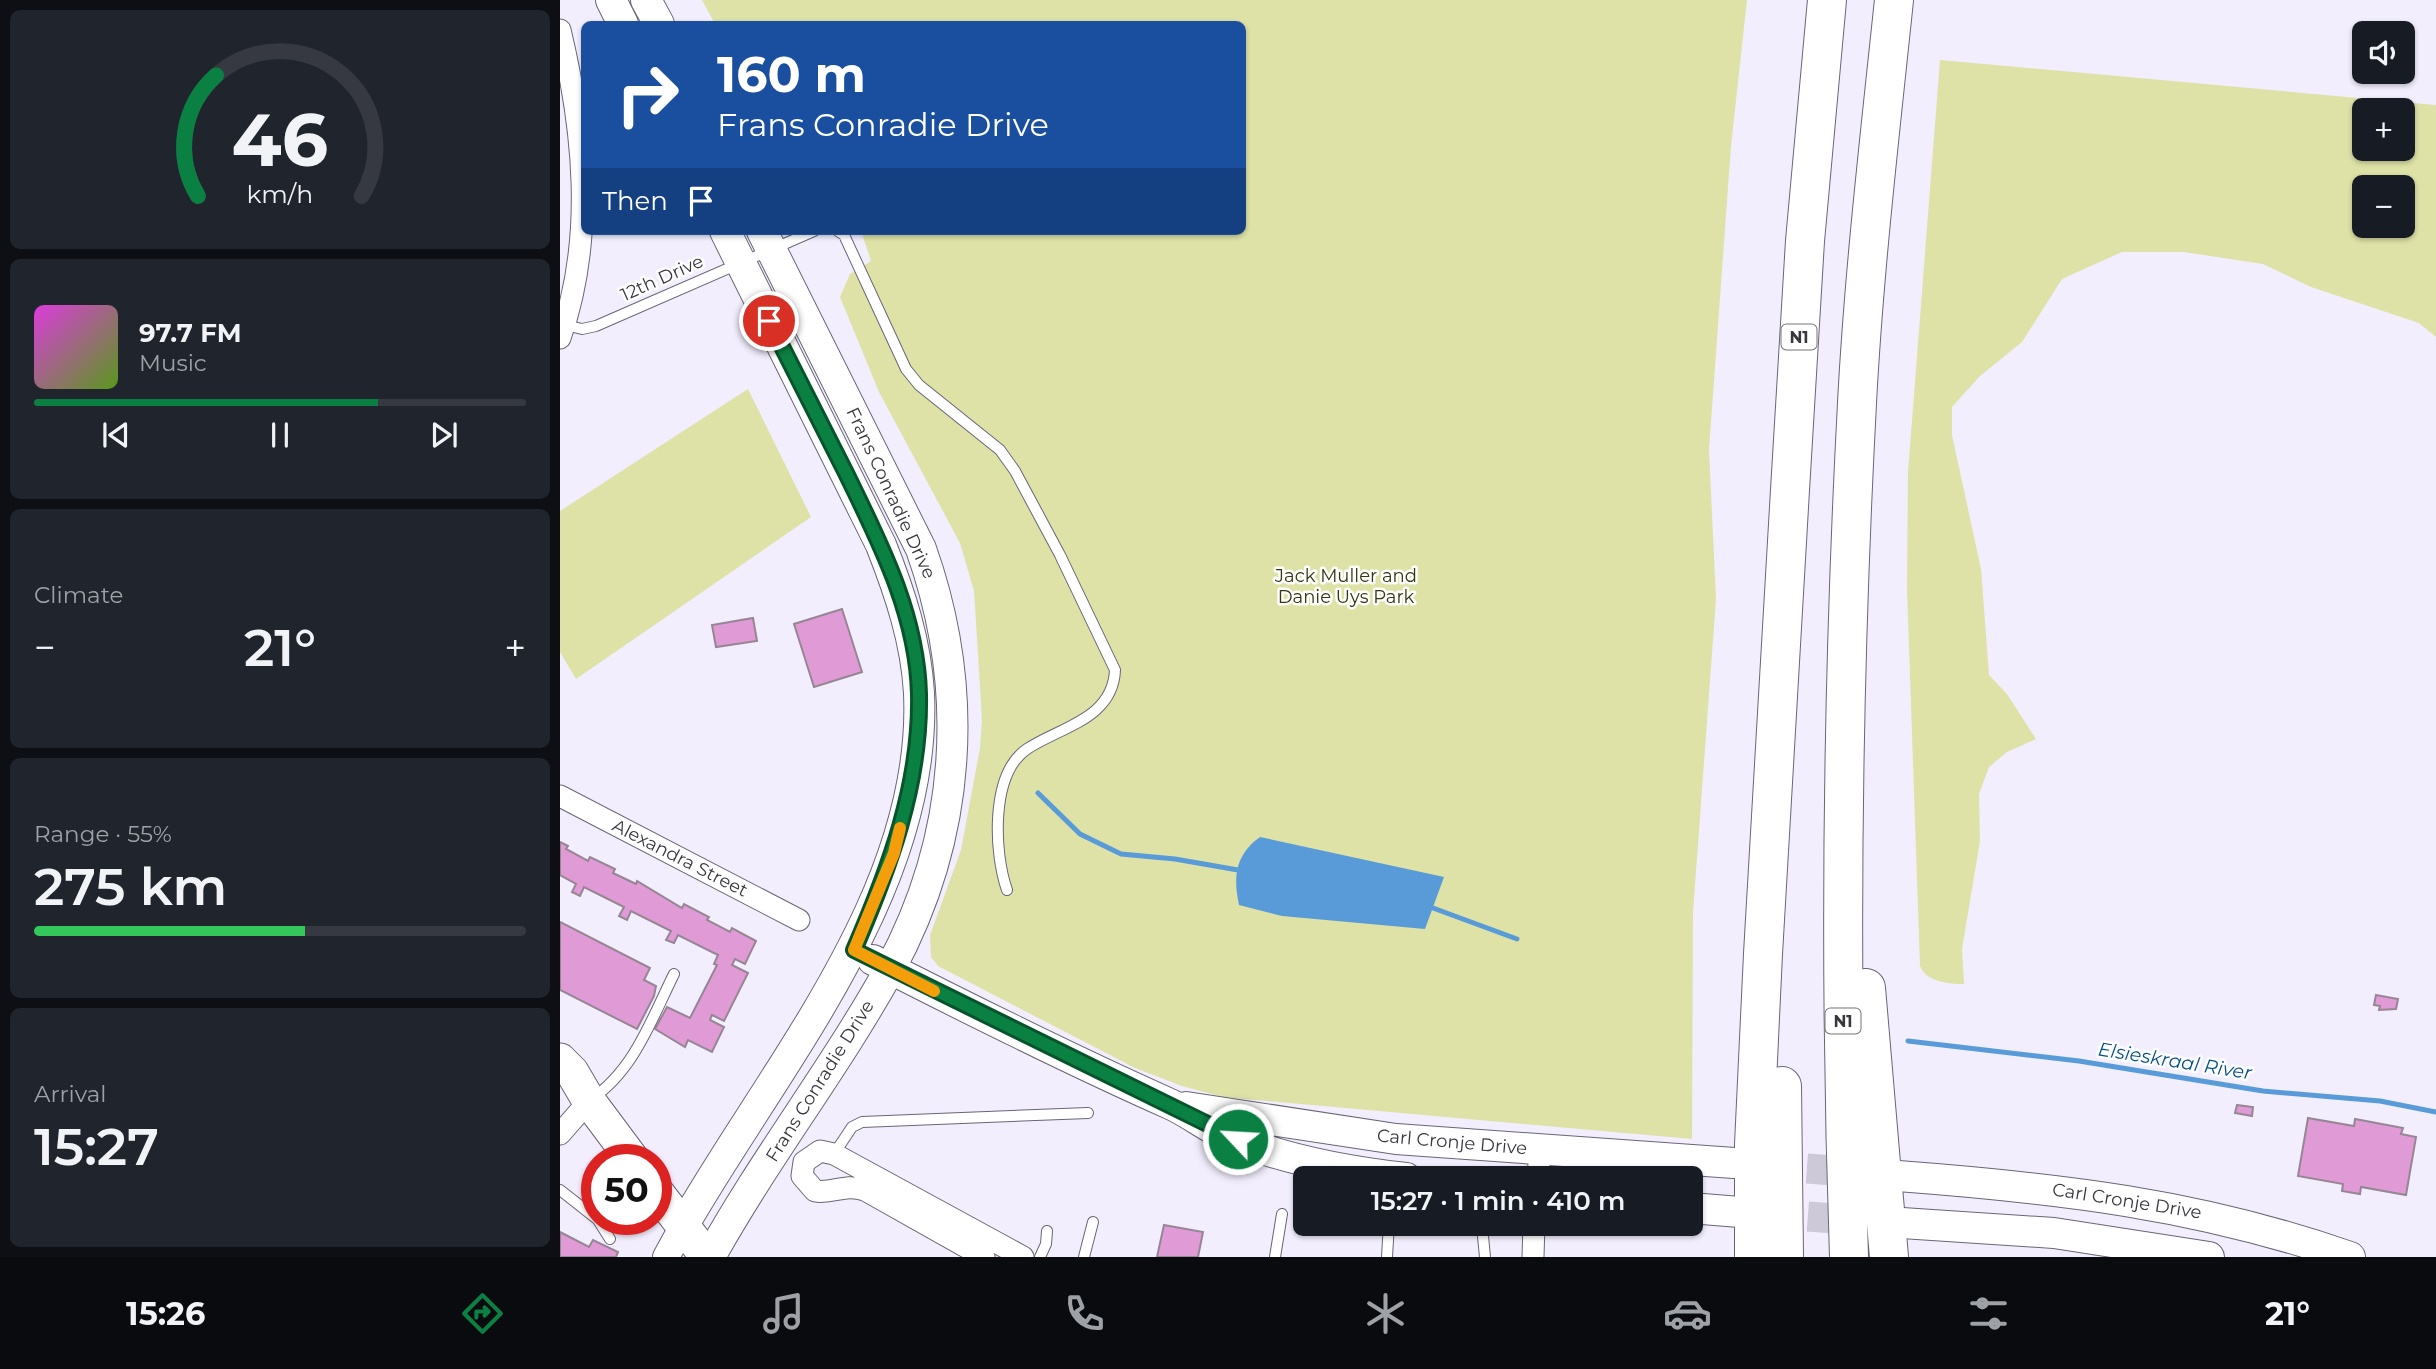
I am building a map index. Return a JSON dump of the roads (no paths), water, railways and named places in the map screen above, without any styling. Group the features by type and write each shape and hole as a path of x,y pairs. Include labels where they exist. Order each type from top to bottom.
{"highway":[{"name":"N1","path":"1784,1257 1781,674 1805,241 1827,0"},
{"name":"N1","path":"1849,1257 1843,1023 1844,784 1857,400 1894,0"},
{"path":"1754,1257 1754,1144 1781,674"},
{"path":"1844,784 1896,1240"}],"main road":[{"path":"611,0 622,21"},
{"path":"646,0 657,21"},
{"name":"Frans Conradie Drive","path":"683,1226 854,950 894,853 918,739 919,693 913,645 901,594 881,545 728,235"},
{"name":"Frans Conradie Drive","path":"708,1257 890,968 936,856 946,821 953,749 953,696 947,642 937,594 921,549 767,240"},
{"name":"Carl Cronje Drive","path":"854,950 1093,1070 1172,1105 1221,1133 1279,1153 1335,1166"},
{"path":"560,1060 572,1072 574,1094 619,1144"},
{"name":"Carl Cronje Drive","path":"1172,1105 1539,1163 1734,1163"},
{"name":"Carl Cronje Drive","path":"1898,1176 2039,1187 2144,1202 2257,1227 2350,1257"},
{"path":"1703,1209 1740,1212"},
{"path":"672,1212 708,1257"},
{"path":"1896,1240 2054,1233 2209,1257"}],"street":[{"path":"560,30 579,84 581,129"},
{"path":"562,332 581,225"},
{"name":"Alexandra Street","path":"560,796 799,920"},
{"path":"560,1134 566,1124 574,1094"},
{"path":"984,1257 865,1190 845,1186 820,1192 809,1187 802,1176 804,1162 820,1151 834,1154 1023,1257"},
{"path":"666,1257 683,1226"},
{"path":"1533,1257 1534,1236"}],"lane":[{"name":"12th Drive","path":"562,332 596,326 741,264 767,240 793,235"},
{"path":"844,235 906,369 919,385 1000,450 1015,471 1060,555 1115,670 1114,683 1098,708 1073,726 1026,749 1009,768 998,817 1002,877 1007,890"},
{"path":"574,1094 609,1087 634,1054 674,974"},
{"path":"834,1154 852,1127 862,1122 1088,1113"},
{"path":"560,1190 581,1206"},
{"path":"1275,1257 1282,1214"},
{"path":"1084,1257 1093,1222"},
{"path":"1040,1257 1046,1244 1047,1231"},
{"path":"607,1235 610,1239"},
{"path":"1387,1257 1388,1236"},
{"path":"1483,1236 1485,1257"}],"water":[{"path":"1260,837 1444,877 1425,929 1282,916 1239,905 1236,885 1238,867 1245,851"}],"waterway":[{"name":"Elsieskraal River","path":"1038,793 1080,834 1121,854 1175,859 1238,870"},
{"name":"Elsieskraal River","path":"1433,908 1517,939"},
{"name":"Elsieskraal River","path":"1908,1041 2079,1061 2263,1091 2380,1101 2436,1112"}],"tunnel":[{"path":"1762,1165 1866,1173"},
{"path":"1763,1213 1867,1221"}],"park label":[{"name":"Jack Muller and Danie Uys Park","path":"1346,586"}]}
